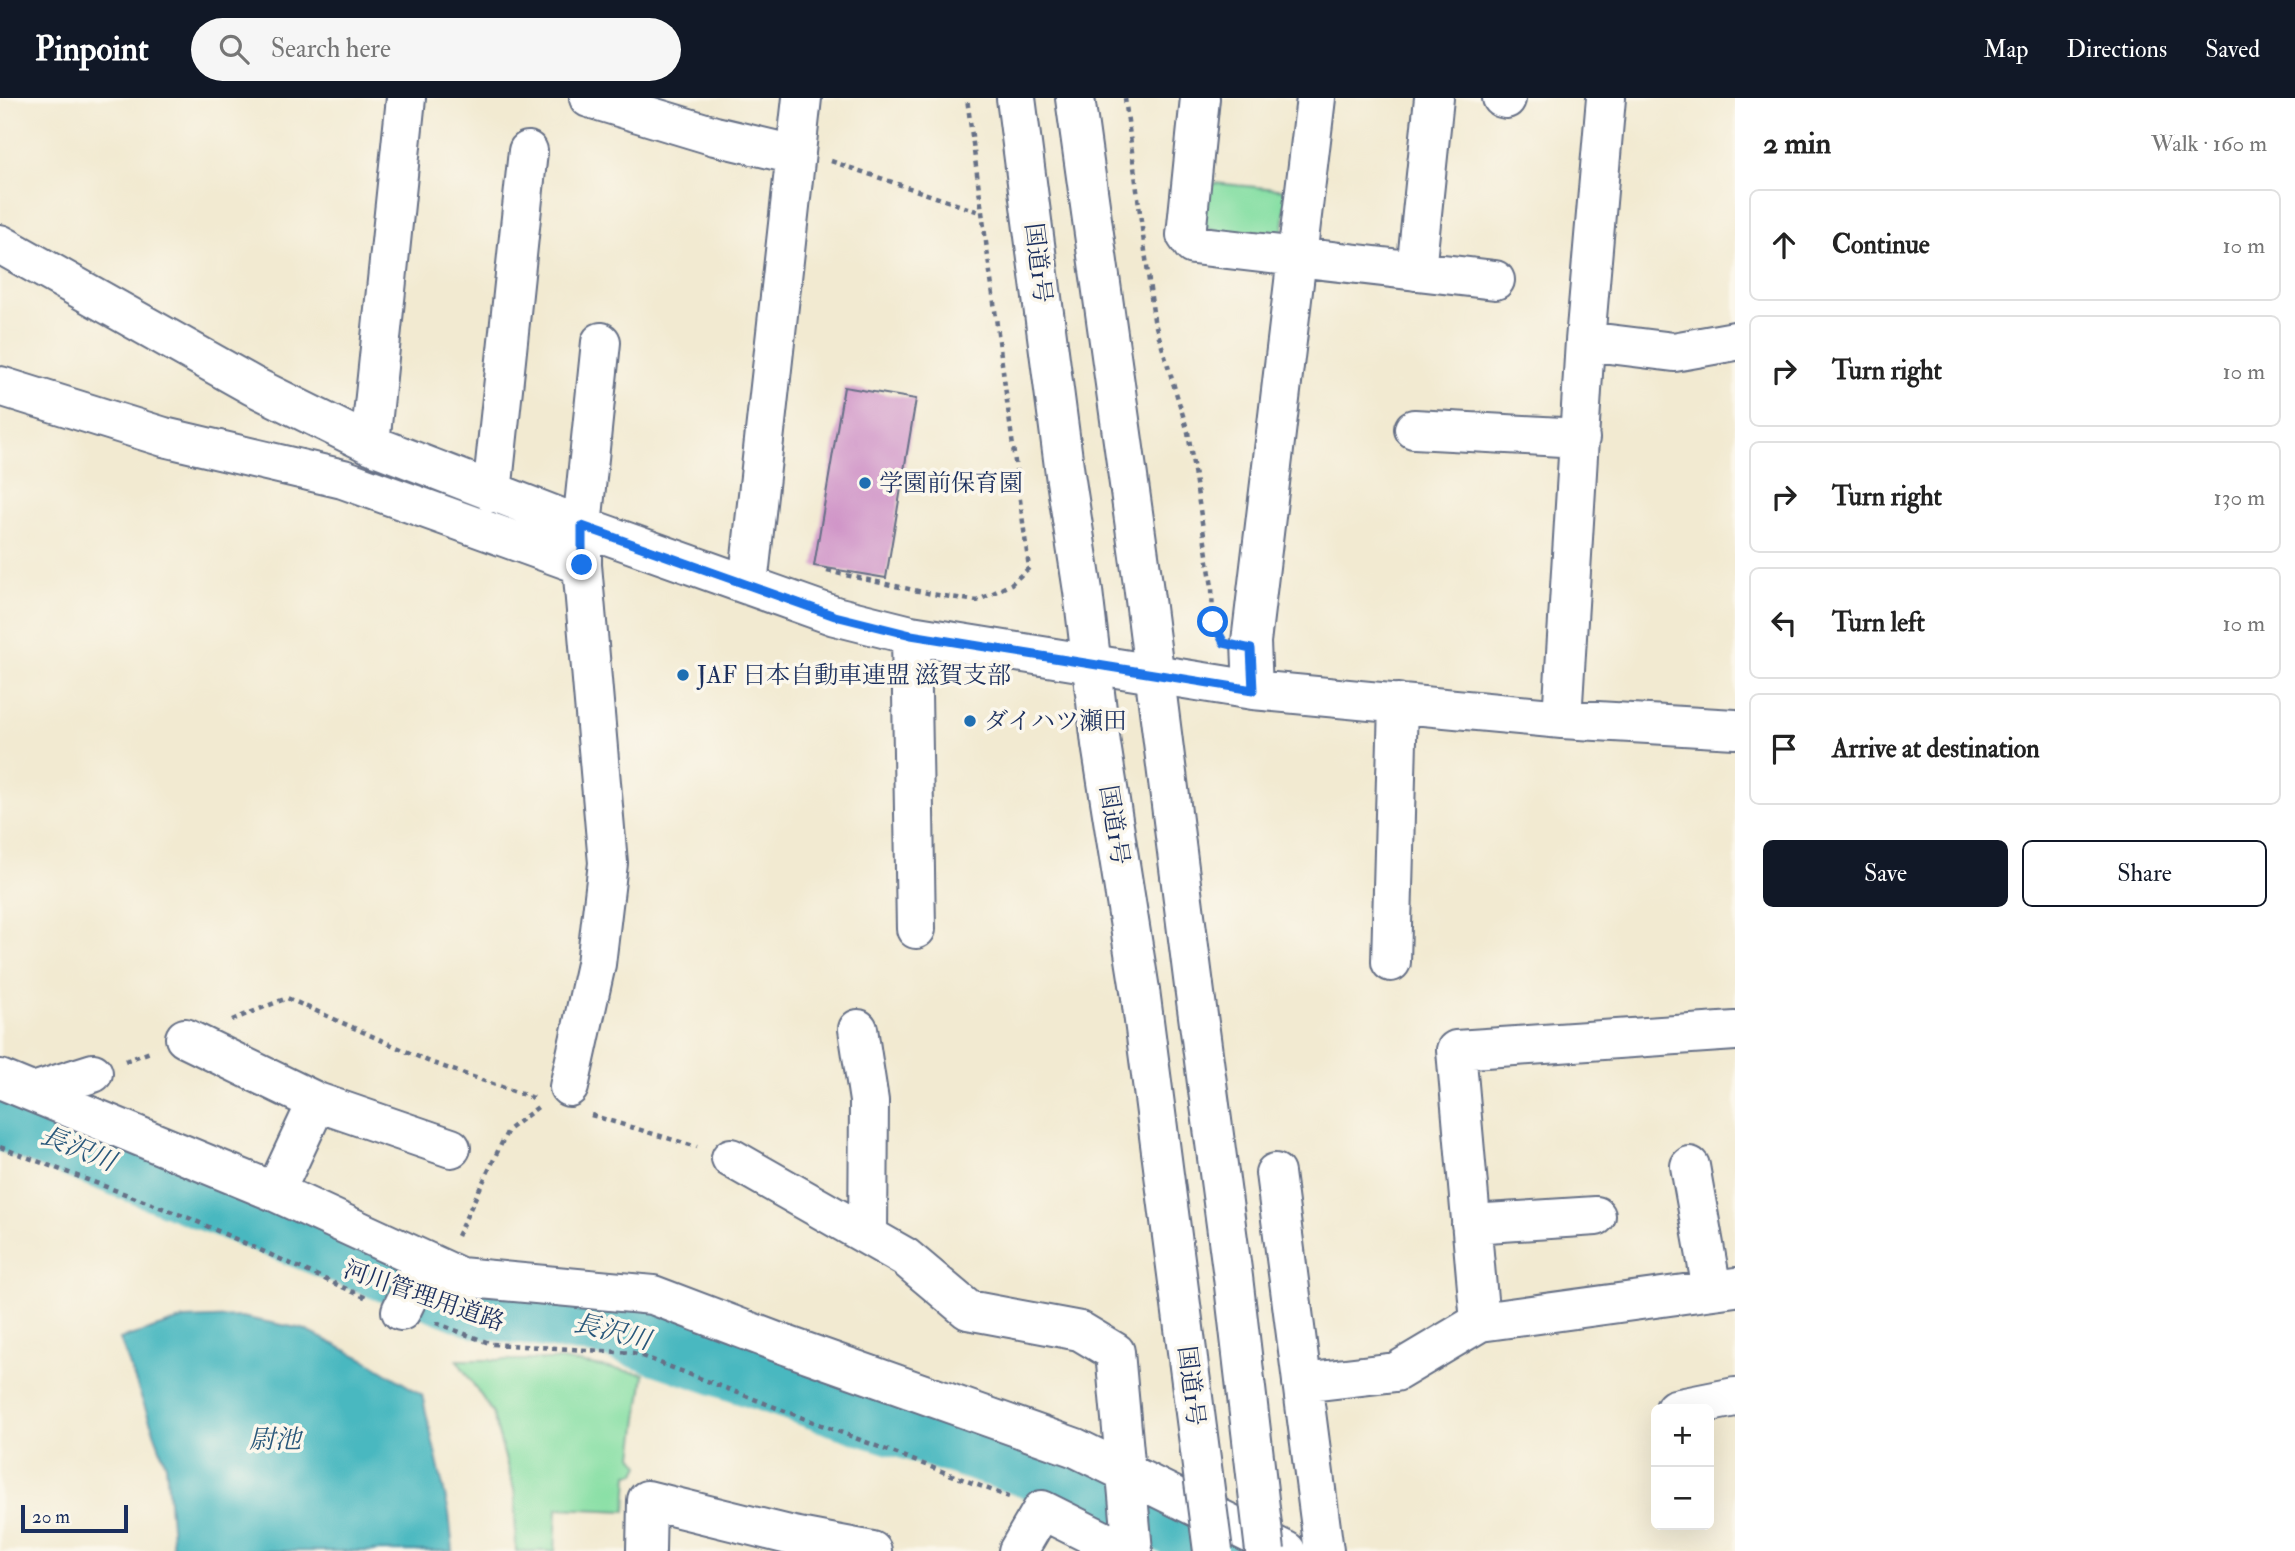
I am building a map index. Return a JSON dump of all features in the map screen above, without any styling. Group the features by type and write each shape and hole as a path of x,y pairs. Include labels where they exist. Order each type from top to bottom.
{"main road":[{"path":"370,444 406,98"},
{"path":"748,585 802,98"},
{"name":"国道1号","path":"1016,98 1101,744 1140,990 1213,1551"},
{"path":"1075,98 1233,1277 1265,1551"},
{"path":"1200,98 1186,235 1193,245 1495,280"},
{"path":"1253,690 1251,649 1316,98"},
{"path":"1416,271 1434,98"},
{"path":"1562,719 1585,341 1605,98"},
{"path":"610,100 715,136 795,155"},
{"path":"492,493 528,151"},
{"path":"0,244 253,386 370,444 492,493 835,616 911,635 1253,690 1562,719 1735,729"},
{"path":"1585,341 1674,352 1735,341"},
{"path":"575,1100 608,863 582,565 582,526 601,342"},
{"path":"0,386 164,437 343,479 582,565"},
{"path":"1414,429 1580,438"},
{"path":"911,635 916,929"},
{"path":"1391,962 1398,703"},
{"path":"858,1029 869,1101 868,1236"},
{"path":"1480,1322 1456,1050 1735,1031"},
{"path":"185,1038 317,1102 451,1148"},
{"path":"16,1086 93,1073"},
{"path":"16,1086 275,1192 460,1277 653,1295 776,1342 1076,1448 1286,1551"},
{"path":"275,1192 317,1102"},
{"path":"731,1157 905,1257 968,1310 1080,1331 1115,1352 1133,1551"},
{"path":"1302,1383 1395,1372 1480,1322 1724,1288 1690,1166"},
{"path":"1275,1173 1324,1551"},
{"path":"1471,1224 1596,1216"},
{"path":"402,1310 430,1265"},
{"path":"1700,1404 1735,1397"},
{"path":"646,1551 647,1500 859,1550"},
{"path":"1018,1551 1042,1510 1124,1551"}],"path":[{"path":"816,568 932,594 977,601 1011,584 1029,568 967,98"},
{"path":"1125,98 1154,320 1188,432 1212,587 1213,622 1224,643 1251,649"},
{"path":"795,155 839,162 982,213"},
{"path":"93,1073 287,998 430,1062 545,1102 508,1130 430,1265"},
{"path":"575,1100 731,1157"},
{"name":"河川管理用道路","path":"0,1147 189,1218 360,1296 492,1343 634,1353 1042,1510"}],"green space":[{"path":"1203,182 1287,190 1283,231 1271,243 1199,227"},
{"path":"457,1360 561,1360 644,1374 633,1456 640,1465 636,1473 628,1474 626,1511 557,1508 555,1551 516,1551 515,1493 492,1412"}],"water":[{"name":"尉池","path":"241,1317 303,1329 366,1360 422,1395 449,1513 453,1551 173,1551 166,1465 120,1339 184,1319"}],"building":[{"name":"学園前保育園","path":"844,387 916,399 886,578 814,566"}],"waterway":[{"name":"長沢川","path":"0,1118 479,1307 604,1325 866,1415 1121,1496 1222,1551"}],"place":[{"name":"学園前保育園","path":"865,483"},
{"name":"JAF 日本自動車連盟 滋賀支部","path":"683,675"},
{"name":"ダイハツ瀬田","path":"970,721"}],"route":[{"path":"582,565 582,526 835,616 911,635 1253,690 1251,649 1224,643 1213,622"}]}
